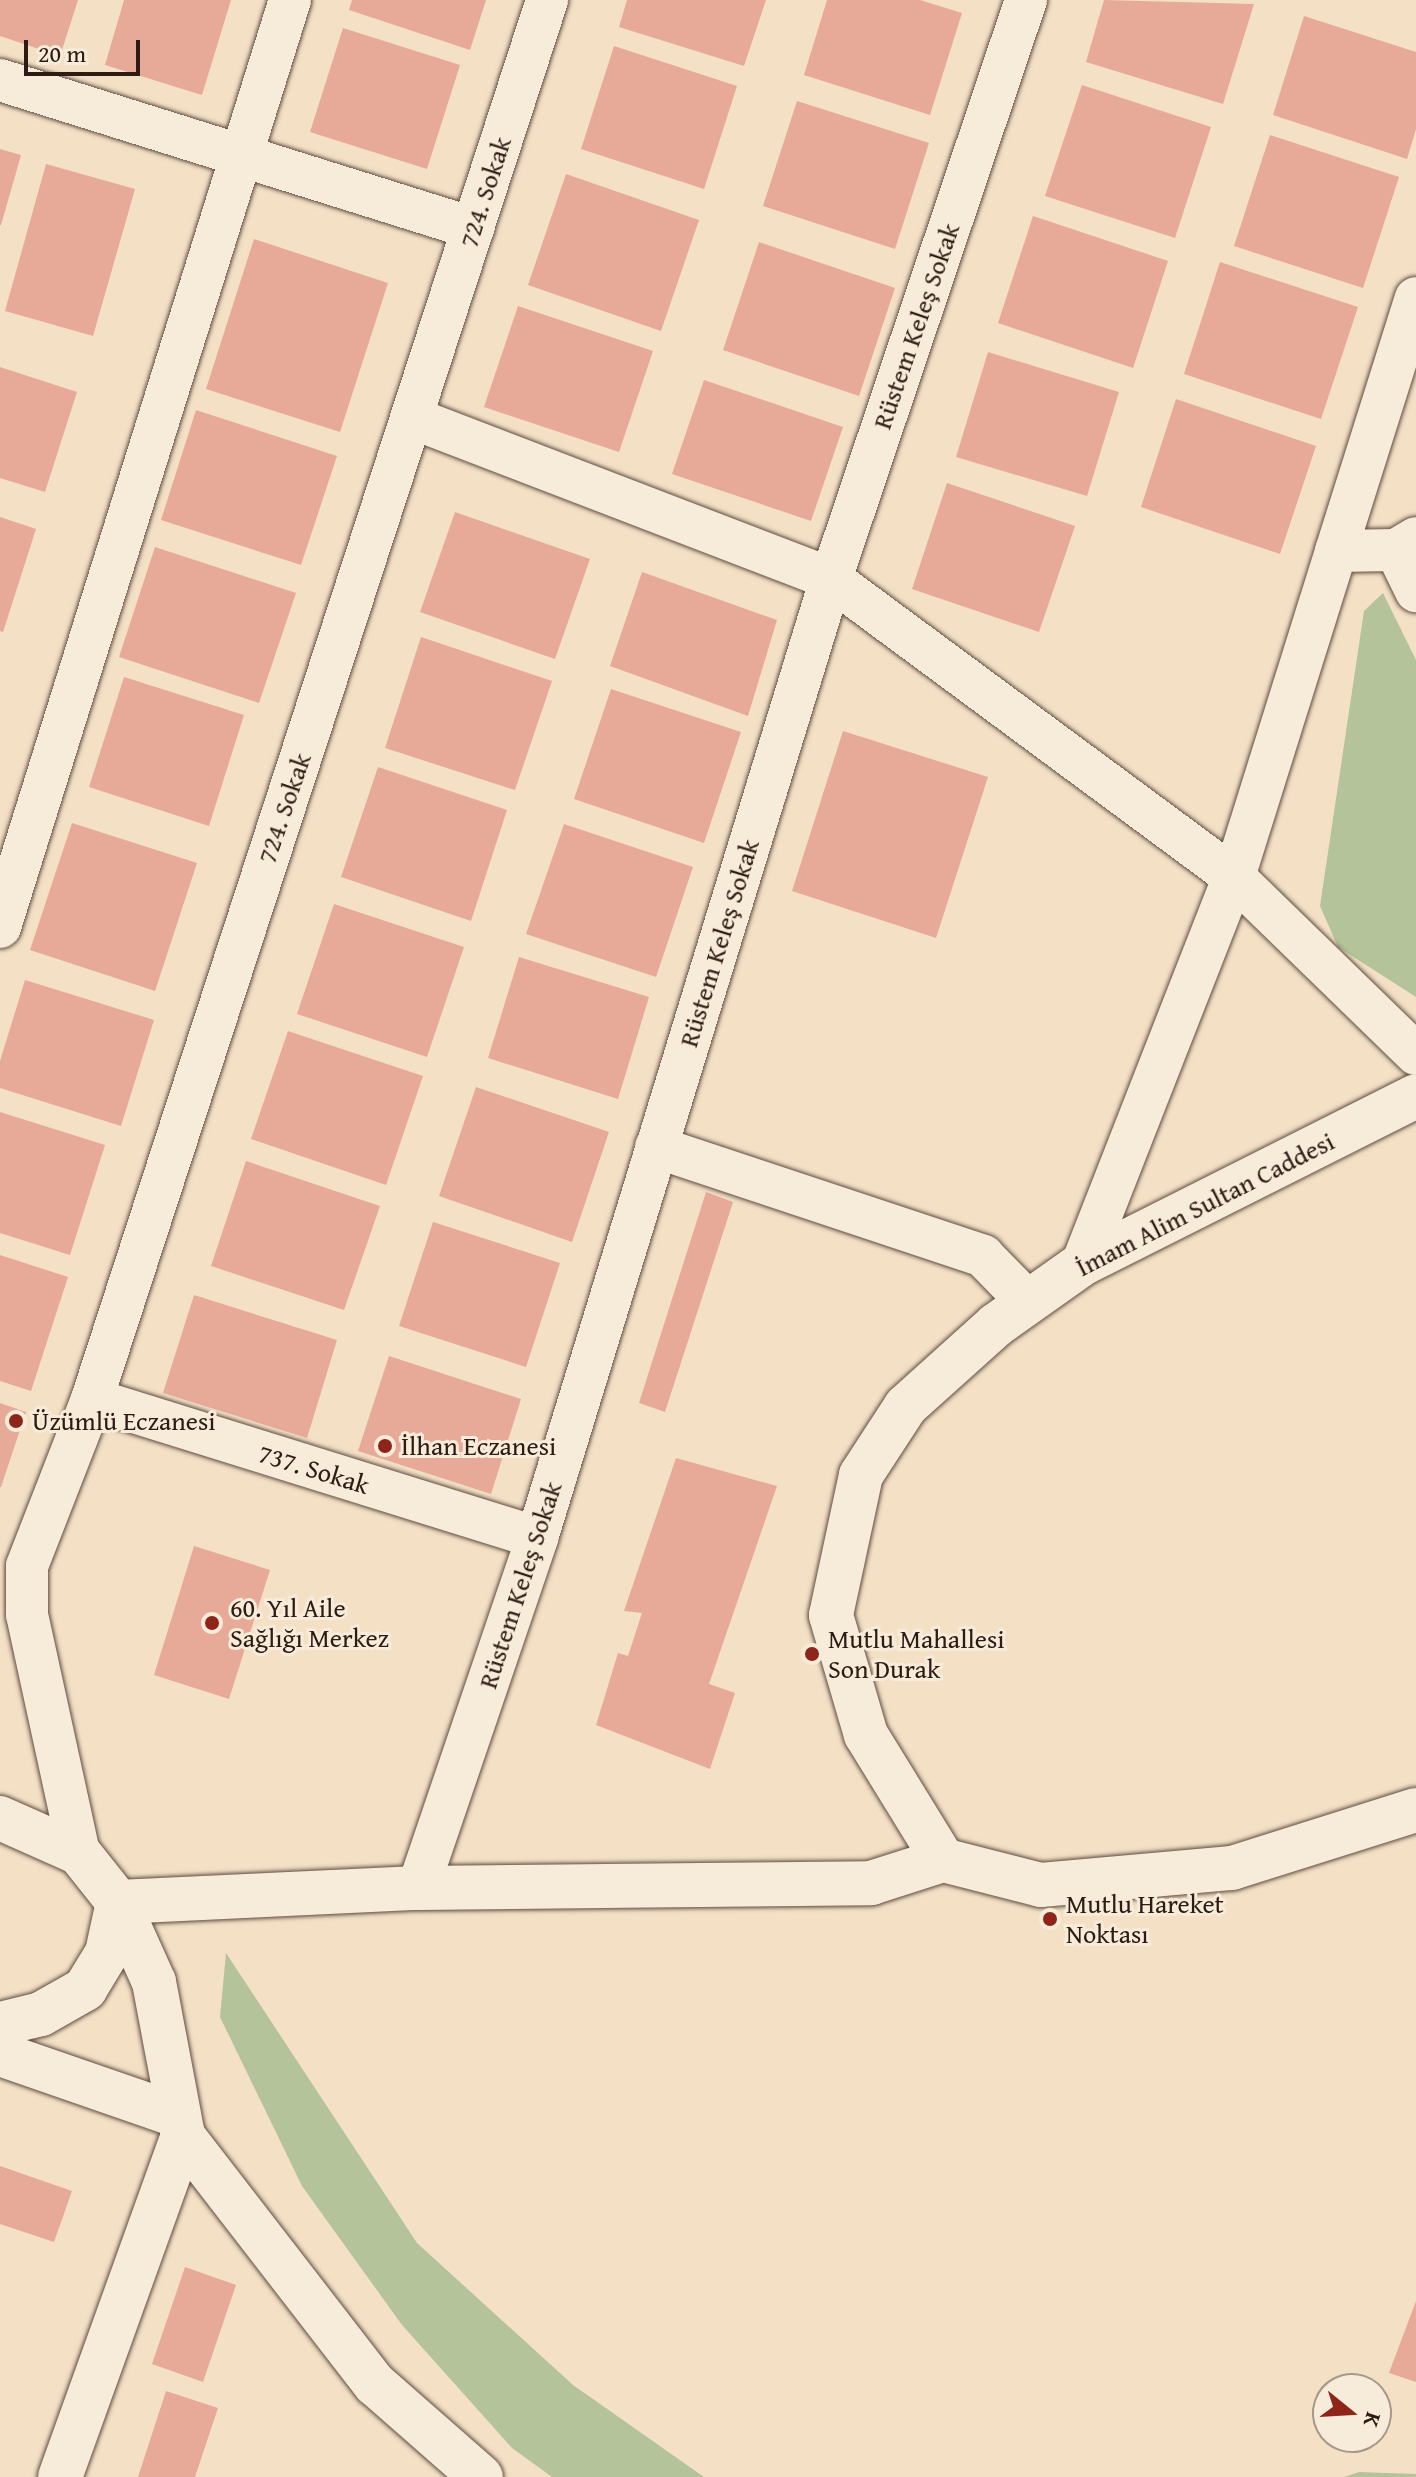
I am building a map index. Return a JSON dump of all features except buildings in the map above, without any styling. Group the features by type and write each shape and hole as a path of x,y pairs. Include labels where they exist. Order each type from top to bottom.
{"street":[{"path":"0,927 290,0"},
{"name":"724. Sokak","path":"79,1853 13,1628 14,1562 92,1399 415,419 547,0"},
{"name":"Rüstem Keleş Sokak","path":"418,1888 537,1538 831,579 1026,0"},
{"path":"0,80 243,153 473,228"},
{"path":"1082,1264 1234,877 1416,298"},
{"path":"415,419 831,579 1234,877 1416,1054"},
{"path":"1336,551 1406,544 1416,591"},
{"name":"İmam Alim Sultan Caddesi","path":"943,1860 866,1735 831,1615 861,1475 906,1406 1028,1302 1082,1264 1416,1096"},
{"path":"656,1147 983,1256 1028,1302"},
{"name":"737. Sokak","path":"92,1399 537,1538"},
{"path":"118,1902 418,1888 871,1883 943,1860 1041,1885 1232,1868 1416,1810"},
{"path":"0,1818 79,1853 118,1902 154,1982 178,2125 375,2384 481,2477"},
{"path":"0,2024 41,2014 85,1989 107,1953 118,1902"},
{"path":"0,2054 178,2125"},
{"path":"60,2477 178,2125"}],"green space":[{"path":"1383,593 1416,660 1416,997 1338,947 1320,906 1364,611"},
{"path":"226,1953 417,2243 573,2385 704,2477 552,2477 512,2448 402,2325 302,2186 220,2017"},
{"path":"1359,2472 1416,2474 1416,2477 1344,2477"}],"place":[{"name":"Üzümlü Eczanesi","path":"16,1421"},
{"name":"İlhan Eczanesi","path":"385,1446"},
{"name":"60. Yıl Aile Sağlığı Merkez","path":"212,1623"},
{"name":"Mutlu Mahallesi Son Durak","path":"812,1654"},
{"name":"Mutlu Hareket Noktası","path":"1050,1919"}]}
